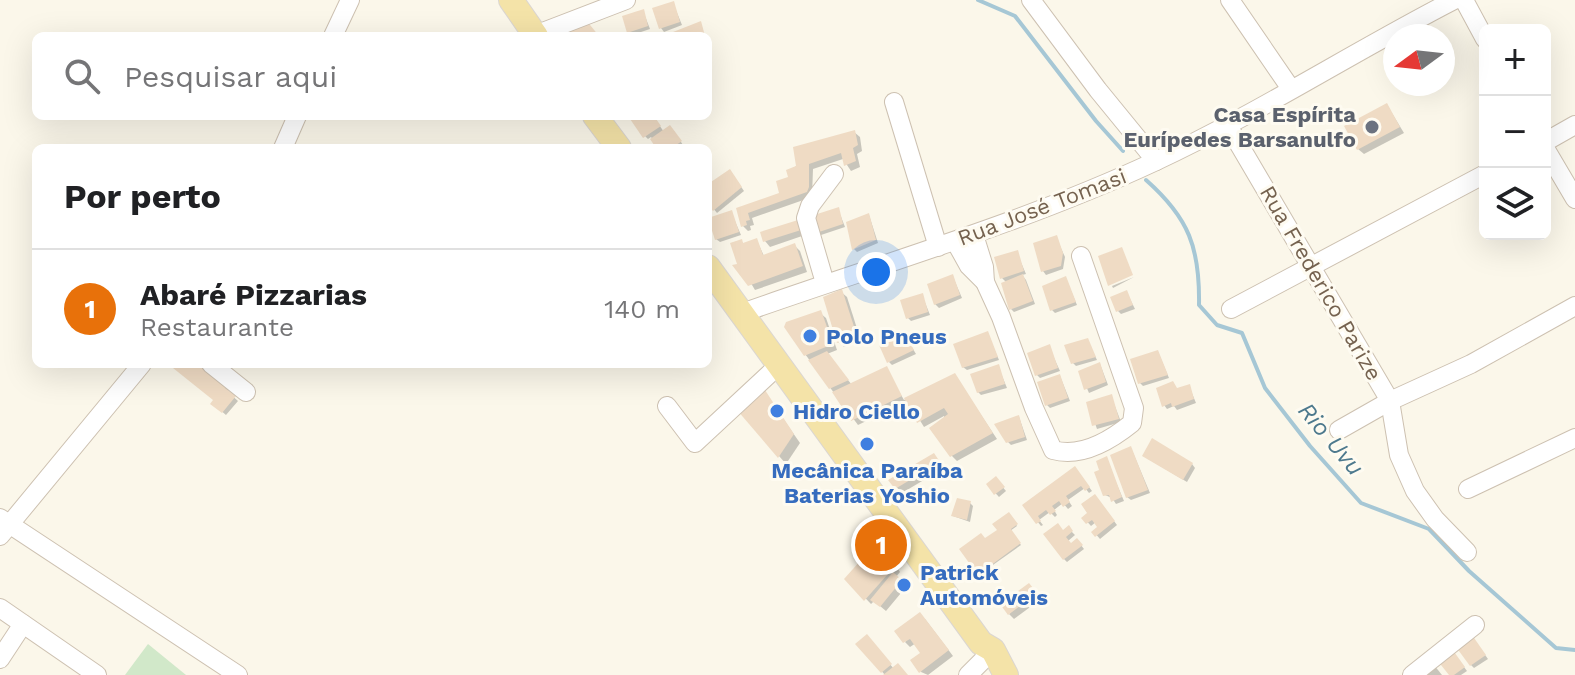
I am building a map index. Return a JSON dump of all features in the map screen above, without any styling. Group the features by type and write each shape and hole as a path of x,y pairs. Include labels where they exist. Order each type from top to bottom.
{"main road":[{"path":"511,0 534,32"},
{"path":"598,120 616,144"},
{"path":"712,272 981,643 993,650 1006,675"}],"street":[{"path":"335,32 350,0"},
{"path":"544,32 626,0"},
{"path":"1031,0 1156,161"},
{"path":"1230,0 1291,89"},
{"name":"Rua José Tomasi","path":"742,313 974,235 1156,161 1291,89 1423,7 1454,0"},
{"path":"1464,0 1479,28"},
{"path":"894,102 946,244 985,282 1053,450 1067,454 1112,439 1132,423 1134,408 1081,256"},
{"path":"285,144 295,120"},
{"name":"Rua Frederico Parize","path":"1227,124 1390,401"},
{"path":"1551,139 1575,125"},
{"path":"1551,158 1575,199"},
{"path":"825,283 806,218 810,206 834,174"},
{"path":"1231,309 1479,177"},
{"path":"974,235 984,267 985,282"},
{"path":"1339,430 1390,401 1471,364 1575,306"},
{"path":"667,406 695,443 779,365"},
{"path":"139,368 3,526 238,675"},
{"path":"216,368 246,392"},
{"path":"1390,401 1399,455 1415,491 1435,519 1467,552"},
{"path":"1468,489 1575,438"},
{"path":"0,608 97,675"},
{"path":"0,659 23,624"},
{"path":"1412,675 1475,625"},
{"path":"968,675 993,650"}],"green space":[{"path":"148,644 186,675 125,675"}],"building":[{"path":"674,1 680,22 659,29 652,8"},
{"path":"644,9 648,26 627,32 622,16"},
{"path":"586,20 596,32 568,32"},
{"path":"701,21 704,32 673,32"},
{"name":"Casa Espírita Eurípedes Barsanulfo","path":"1387,103 1400,127 1357,150 1344,126"},
{"path":"631,120 657,120 661,126 643,138"},
{"path":"670,125 682,141 678,144 653,144 650,139"},
{"path":"855,130 858,145 853,148 856,161 844,166 841,153 809,164 807,192 748,213 750,220 741,227 736,208 779,193 776,181 788,177 786,170 796,166 793,147"},
{"path":"730,169 742,187 713,211 712,181"},
{"path":"839,207 843,224 816,233 811,216"},
{"path":"732,210 739,232 715,240 712,217"},
{"path":"869,213 876,240 852,250 846,222"},
{"path":"798,220 801,230 763,242 760,232"},
{"path":"1057,235 1063,253 1061,266 1041,272 1033,243"},
{"path":"757,238 763,255 795,243 803,266 748,286 732,265 737,264 730,243"},
{"path":"1122,247 1133,275 1108,286 1098,256"},
{"path":"1018,250 1024,271 1000,279 994,257"},
{"path":"953,274 960,295 934,305 927,284"},
{"path":"1023,274 1033,301 1009,310 1001,283"},
{"path":"1066,276 1076,302 1050,311 1042,286"},
{"path":"842,289 857,336 837,343 823,297"},
{"path":"1127,290 1133,305 1116,312 1110,297"},
{"path":"923,293 928,312 906,319 900,300"},
{"name":"Polo Pneus","path":"821,310 833,344 804,356 784,327 786,322"},
{"path":"988,331 998,357 962,368 953,344"},
{"path":"905,334 914,350 887,363 879,345"},
{"path":"1088,338 1096,357 1071,364 1064,345"},
{"path":"1050,344 1058,368 1035,376 1027,353"},
{"path":"1158,350 1168,375 1138,384 1130,359"},
{"path":"827,351 849,380 829,389 808,360"},
{"path":"1100,362 1106,382 1084,390 1078,371"},
{"path":"999,364 1005,384 977,393 970,374"},
{"path":"887,366 902,396 851,421 832,392"},
{"path":"173,368 207,368 227,383 225,388 236,396 222,413 210,404 213,400"},
{"path":"955,373 993,433 950,457 929,428 948,414 944,408 917,423 904,398"},
{"path":"1060,374 1068,398 1045,406 1037,382"},
{"path":"1173,381 1177,388 1190,384 1194,399 1172,407 1171,403 1162,407 1156,388"},
{"path":"761,384 794,434 778,458 737,410"},
{"path":"1112,394 1119,419 1092,426 1086,402"},
{"path":"1019,415 1025,437 1006,443 994,424"},
{"path":"1152,438 1193,463 1183,480 1142,456"},
{"path":"1131,446 1148,490 1126,498 1110,455"},
{"path":"934,453 940,462 895,489 888,480"},
{"path":"1107,456 1122,497 1111,502 1109,495 1103,496 1094,472 1099,470 1096,461"},
{"path":"1075,466 1090,487 1085,491 1081,486 1066,496 1070,502 1063,507 1059,501 1052,506 1056,511 1050,515 1046,510 1038,516 1041,521 1036,524 1022,505"},
{"path":"996,476 1005,487 994,495 986,484"},
{"path":"1095,494 1115,521 1095,537 1091,532 1097,527 1092,520 1086,524 1081,518 1087,513 1081,504"},
{"path":"957,498 971,501 967,520 951,516"},
{"path":"1009,512 1018,524 1011,529 1021,543 990,566 993,569 980,578 959,549 981,533 985,538 997,530 992,524"},
{"path":"1058,523 1063,530 1069,525 1073,531 1066,537 1071,543 1077,538 1083,545 1063,560 1043,534"},
{"path":"879,540 896,565 864,601 844,579"},
{"path":"893,572 902,580 880,607 870,600"},
{"path":"1029,583 1037,593 1008,615 1000,604"},
{"path":"920,612 949,650 919,673 910,660 920,653 910,639 903,643 894,631"},
{"path":"867,634 892,664 881,673 855,644"},
{"path":"1472,635 1486,655 1470,666 1456,647"},
{"path":"1452,649 1465,667 1449,675 1437,660"},
{"path":"898,663 908,675 883,675"}],"waterway":[{"name":"Rio Uvu","path":"978,0 1015,16 1123,151"},
{"name":"Rio Uvu","path":"1146,180 1173,208 1189,235 1197,267 1199,305 1217,325 1242,333 1265,388 1310,446 1361,503 1429,529 1469,571 1556,648 1575,650"}],"place":[{"name":"Casa Espírita Eurípedes Barsanulfo","path":"1372,127"},
{"name":"Polo Pneus","path":"810,336"},
{"name":"Hidro Ciello","path":"777,411"},
{"name":"Mecânica Paraíba Baterias Yoshio","path":"867,444"},
{"name":"Abaré Pizzarias","path":"881,545"},
{"name":"Patrick Automóveis","path":"904,585"}]}
